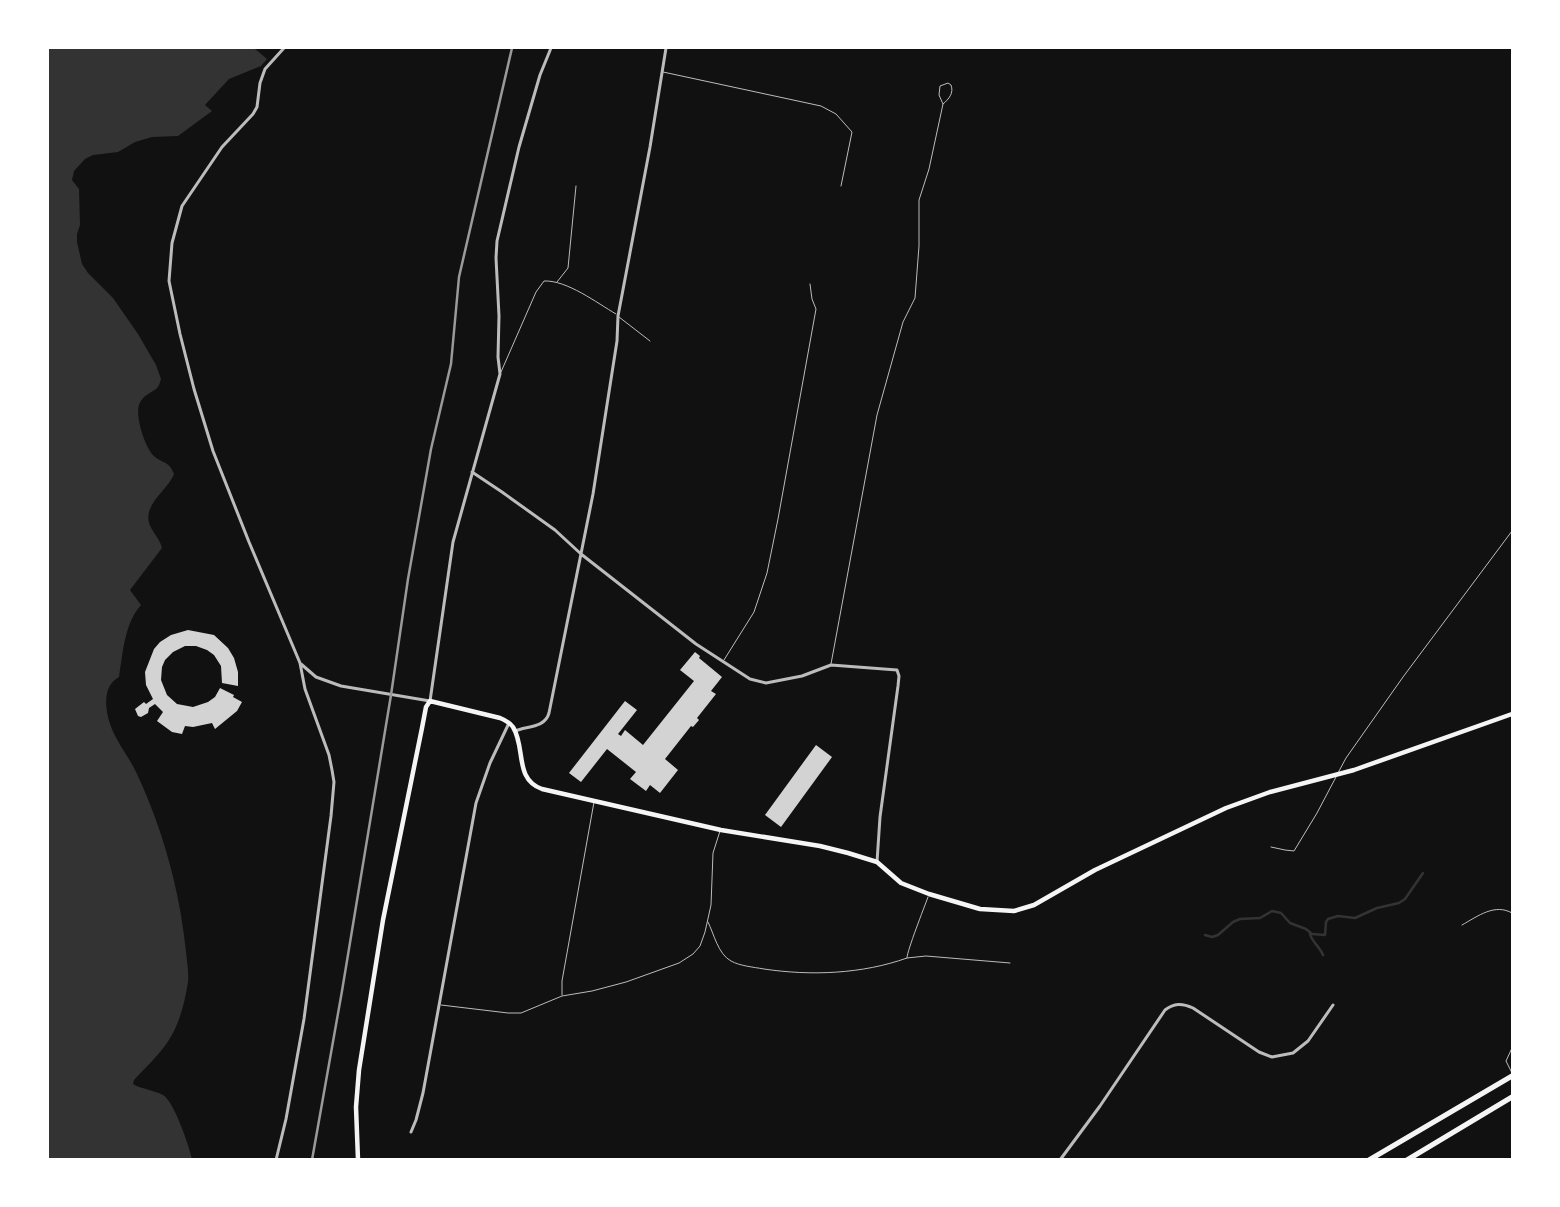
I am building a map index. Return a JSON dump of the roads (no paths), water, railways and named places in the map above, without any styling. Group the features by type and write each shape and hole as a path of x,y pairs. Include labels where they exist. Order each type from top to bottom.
{"highway":[{"path":"1369,1160 1512,1075"},
{"path":"1407,1160 1512,1097"}],"main road":[{"path":"358,1160 356,1107 359,1070 383,920 426,707 430,701 500,718 509,723 515,731 524,770 532,785 550,792 720,830 848,852 877,862 901,883 929,894 980,909 1000,911 1024,909 1048,898 1095,870 1199,820 1270,792 1337,774 1512,714"}],"street":[{"path":"276,1160 286,1119 304,1019 334,782 329,755 305,689 300,663 213,451 194,390 169,281 172,243 182,206 222,147 253,114 257,107 264,69 284,48"},
{"path":"300,663 316,677 328,682 430,701 453,542 500,374 498,357 497,241 525,123 540,75 551,48"},
{"path":"515,731 543,723 548,718 593,494 618,316 666,48"},
{"path":"472,472 555,530 581,554 696,644 724,660 750,679 766,683 802,676 831,665 893,668 898,672 898,686 880,817 877,862"},
{"path":"411,1132 424,1093 476,803 490,763 509,723"},
{"path":"1060,1160 1100,1106 1164,1010 1182,1004 1193,1008 1259,1052 1272,1056 1293,1053 1308,1041 1333,1005"}],"lane":[{"path":"662,72 821,106 833,111 852,132 840,186"},
{"path":"831,665 877,416 903,322 915,298 919,246 919,200 929,169 943,104 940,86 948,83 951,85 952,91 943,104"},
{"path":"557,282 568,268 576,186"},
{"path":"500,374 536,292 544,281 557,282 578,292 618,316 650,341"},
{"path":"724,660 754,612 766,573 778,519 816,309 812,299 810,284"},
{"path":"1270,847 1294,851 1318,814 1346,758 1403,677 1512,531"},
{"path":"562,996 562,981 594,801"},
{"path":"441,1005 514,1014 521,1013 562,996 592,991 626,982 679,963 693,954 700,946 710,905 712,853 720,830"},
{"path":"907,958 908,950 913,941 929,894"},
{"path":"1462,925 1494,909 1505,909 1512,913"},
{"path":"707,922 725,956 730,961 747,966 797,972 830,973 926,956 1010,963"},
{"path":"1512,1048 1506,1061 1512,1075"}],"waterway":[{"path":"1205,935 1212,937 1218,935 1233,922 1240,919 1260,918 1272,911 1281,913 1290,923 1306,929 1312,934 1325,935 1328,919 1338,916 1355,918 1377,908 1399,903 1405,899 1423,873"},
{"path":"1310,934 1323,955"}],"railway":[{"path":"312,1160 391,695 408,579 431,449 451,364 459,277 512,48"}]}
